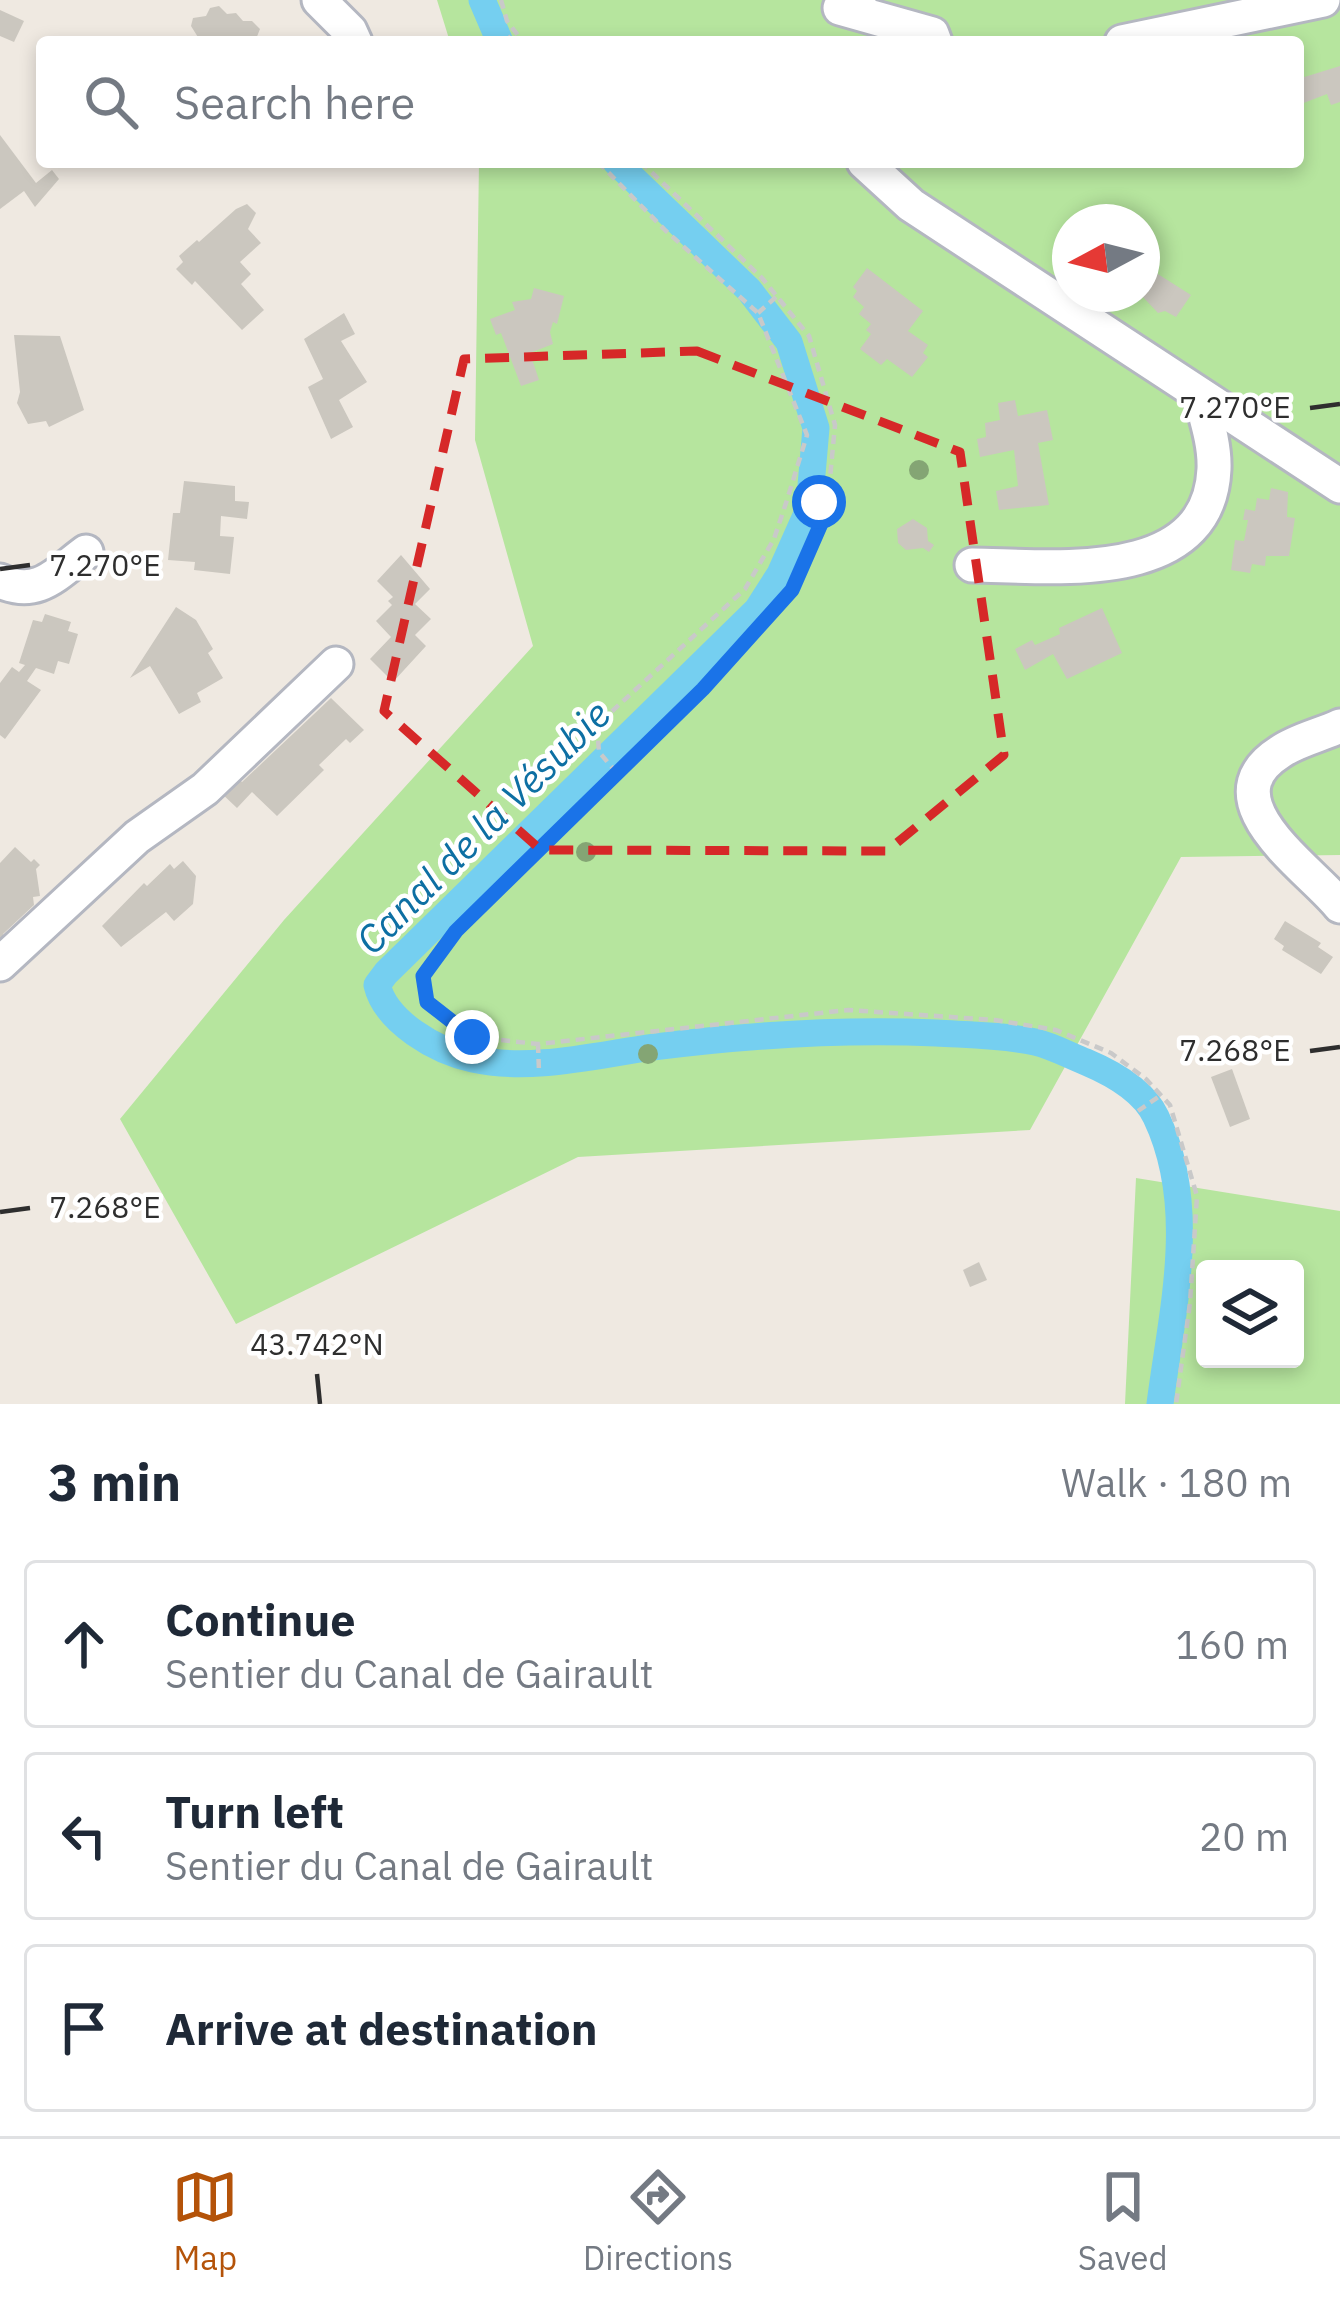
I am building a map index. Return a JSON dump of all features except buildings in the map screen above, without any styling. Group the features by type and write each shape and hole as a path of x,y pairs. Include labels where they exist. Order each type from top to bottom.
{"street":[{"path":"320,0 352,36"},
{"path":"859,0 840,8 933,36"},
{"path":"1151,36 1323,0"},
{"path":"870,168 911,206 1340,486"},
{"path":"972,566 1088,566 1144,559 1192,529 1210,492 1214,470 1200,395"},
{"path":"0,581 19,590 40,585 86,552"},
{"path":"0,964 137,837 206,789 336,664"},
{"path":"1340,726 1281,751 1266,764 1256,778 1254,802 1258,819 1285,852 1340,906"}],"path":[{"path":"501,0 507,21 519,36"},
{"path":"511,36 516,32"},
{"path":"604,168 758,313 806,435 774,539 745,589 597,724 599,752 617,772"},
{"path":"647,168 808,336 835,425 828,502 792,590 703,689 456,931 423,976 427,1002 472,1037 539,1048 848,1010 994,1020 1056,1030 1111,1053 1146,1078 1170,1105 1198,1196 1176,1404"},
{"path":"758,313 775,300"},
{"path":"787,500 828,502"},
{"path":"539,1048 539,1072"},
{"path":"1138,1111 1161,1095"}],"highlighted area":[{"path":"697,351 960,452 1004,755 887,851 541,850 384,711 464,359"}],"green space":[{"path":"437,0 1340,0 1340,855 1181,857 1030,1130 578,1157 236,1324 120,1119 284,920 533,646 475,440 479,168 1304,168 1304,36 448,36"},
{"path":"1136,1178 1340,1211 1340,1404 1125,1404"}],"waterway":[{"name":"Canal de la Vésubie","path":"482,0 497,36"},
{"name":"Canal de la Vésubie","path":"622,168 749,290 789,342 816,428 809,509 780,574 757,610 386,973 377,985 382,998 402,1023 429,1042 495,1063 564,1061 759,1036 900,1032 1035,1042 1106,1072 1151,1108 1169,1151 1176,1187 1179,1259 1160,1404"}],"route":[{"path":"472,1037 427,1002 423,976 456,931 703,689 792,590 827,510 828,502 819,502"}]}
